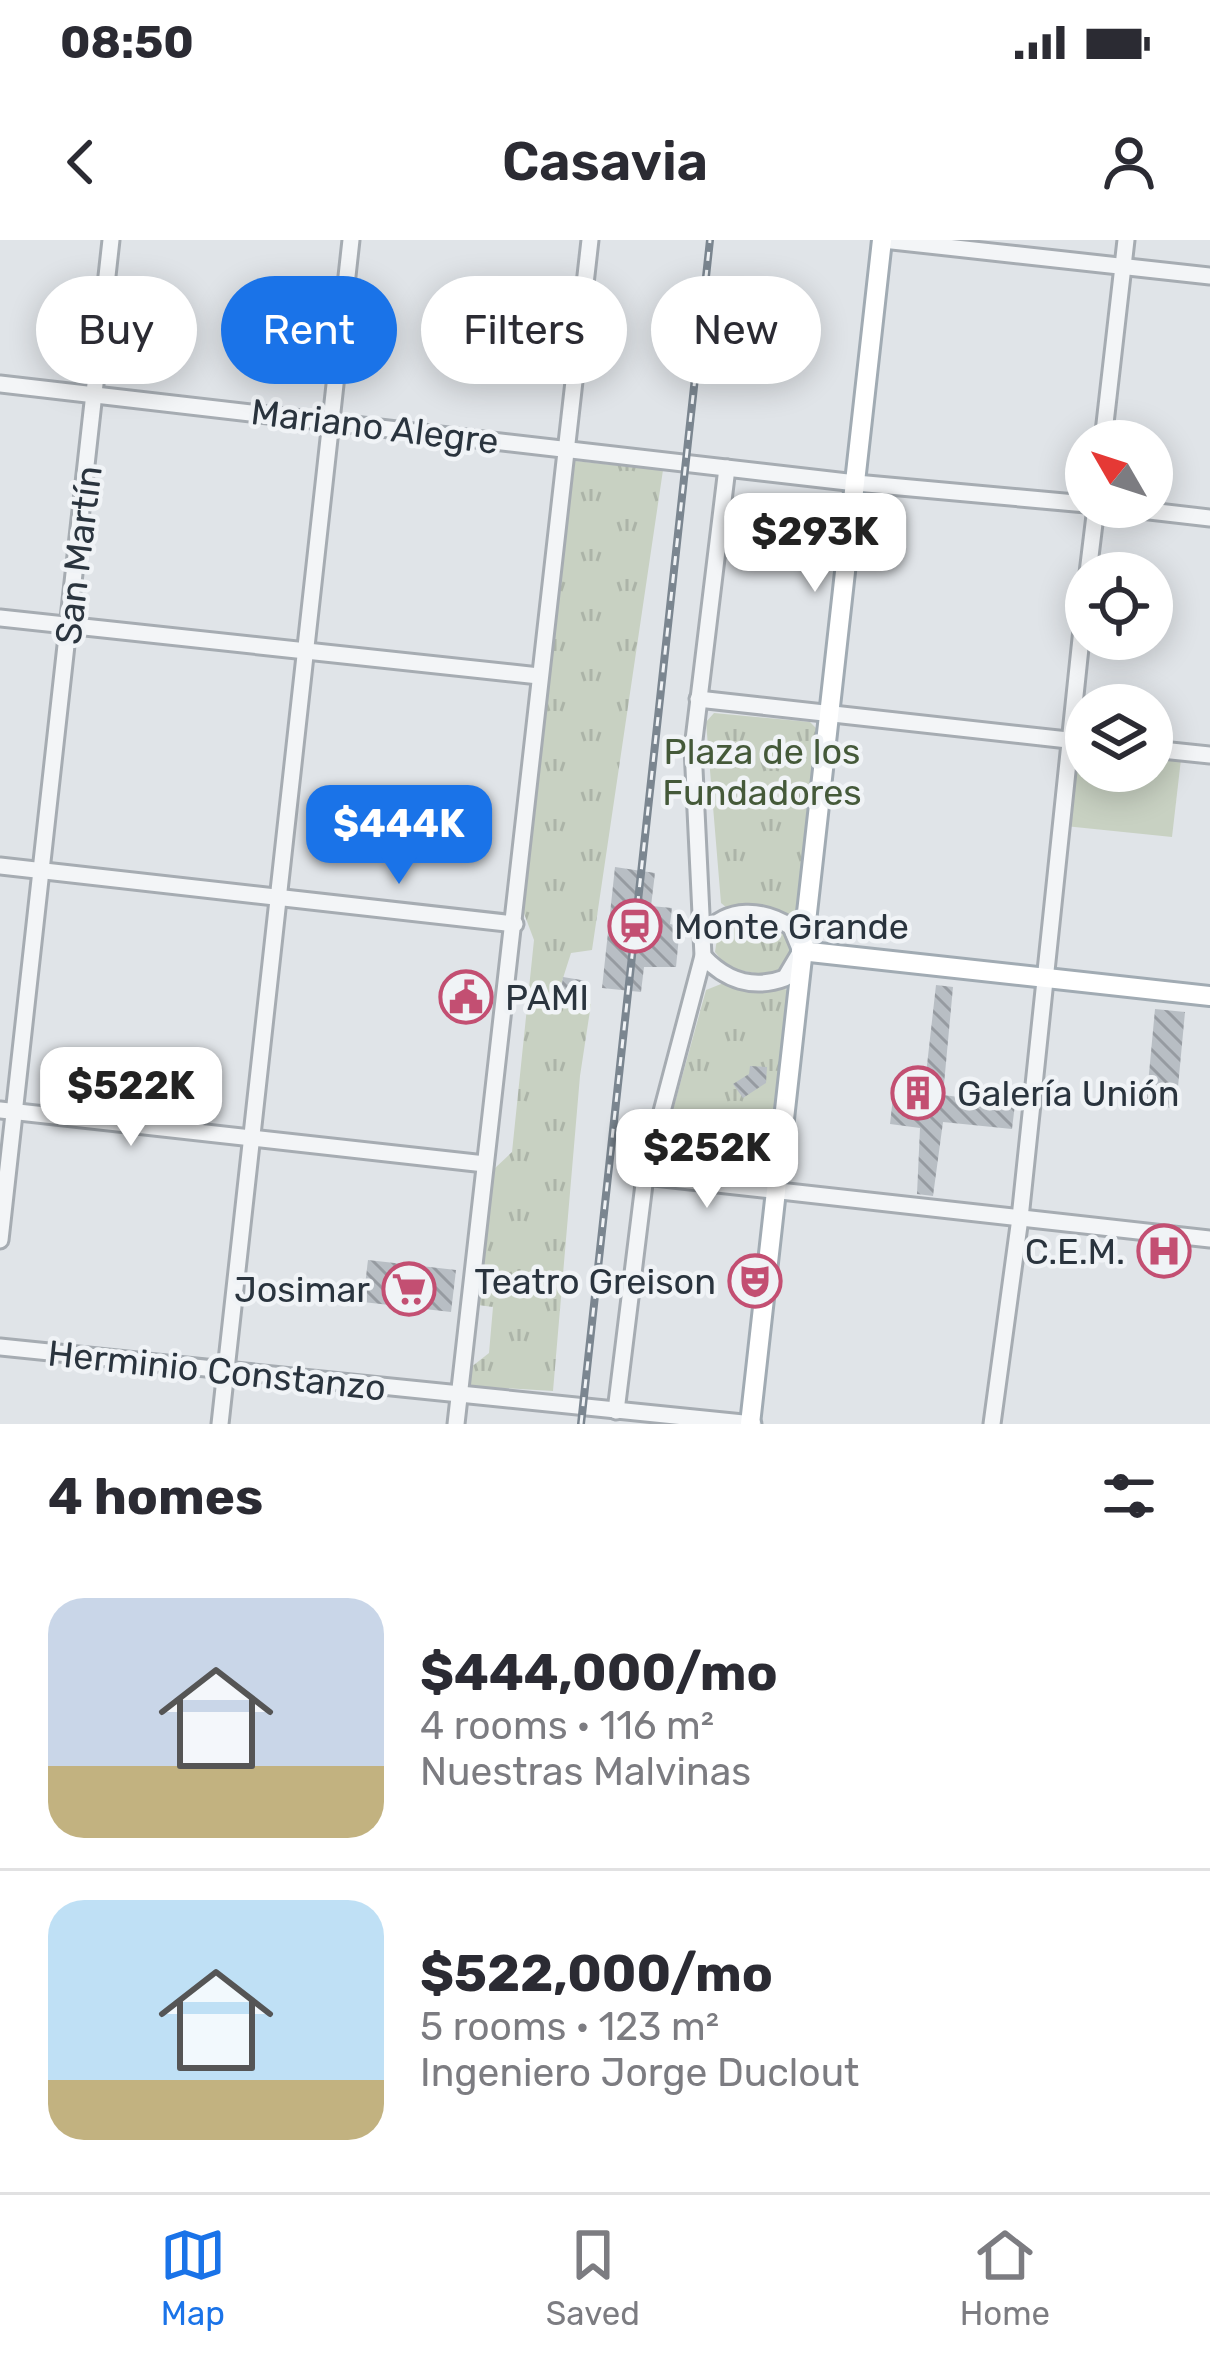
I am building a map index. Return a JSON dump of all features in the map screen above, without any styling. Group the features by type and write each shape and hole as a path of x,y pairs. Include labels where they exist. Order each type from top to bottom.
{"main road":[{"path":"751,1424 883,240"},
{"path":"801,951 1210,996"}],"street":[{"name":"San Martín","path":"0,1240 8,1110 43,870 111,240"},
{"path":"220,1424 351,240"},
{"path":"456,1424 590,240"},
{"path":"883,240 1210,276"},
{"path":"1105,420 1126,240"},
{"name":"Mariano Alegre","path":"0,384 856,483 1065,502"},
{"path":"616,1411 645,1176 703,956 693,748 727,468"},
{"path":"1173,514 1210,518"},
{"path":"0,618 539,676"},
{"path":"698,699 1065,740"},
{"path":"1173,751 1210,755"},
{"path":"992,1424 1070,792"},
{"path":"0,866 514,924"},
{"path":"703,956 727,976 762,984 785,978 801,951 791,927 756,913 728,916 705,934"},
{"path":"8,1110 485,1164"},
{"path":"645,1176 775,1195 1210,1239"},
{"name":"Herminio Constanzo","path":"0,1347 751,1424"}],"green space":[{"path":"575,461 663,470 592,950 571,953 557,997 591,1004 580,1076 553,1391 469,1386 470,1368 489,1353 493,1307 478,1305 494,1169 512,1152 534,940 522,908"},
{"name":"Plaza de los Fundadores","path":"714,713 810,722 822,734 795,916 751,907 727,908 721,903 706,722"},
{"path":"1173,758 1181,759 1172,837 1065,826 1069,792 1173,792"},
{"path":"760,918 789,933 797,945 788,968 771,976 728,968 715,952 718,932 729,922"},
{"path":"726,982 783,987 791,994 771,1172 759,1182 666,1171 658,1164 706,990"}],"building":[{"path":"615,867 655,873 651,906 672,908 670,924 680,926 676,967 644,967 641,992 602,988"},
{"name":"Monte Grande","path":"563,977 587,981 584,1000 560,996"},
{"name":"Galería Unión","path":"936,985 953,987 943,1095 1015,1104 1012,1129 943,1122 933,1196 917,1194 920,1128 890,1124 894,1088 924,1092"},
{"path":"1155,1009 1185,1012 1176,1108 1146,1106"},
{"path":"750,1066 767,1067 766,1083 743,1098 733,1084 749,1074"},
{"name":"Josimar","path":"368,1260 456,1270 451,1312 363,1302"}],"railway":[{"path":"581,1424 710,240"}],"place":[{"name":"Monte Grande","path":"635,926"},
{"name":"PAMI","path":"466,997"},
{"name":"Galería Unión","path":"918,1093"},
{"name":"C.E.M.","path":"1164,1251"},
{"name":"Teatro Greison","path":"755,1281"},
{"name":"Josimar","path":"409,1289"}]}
